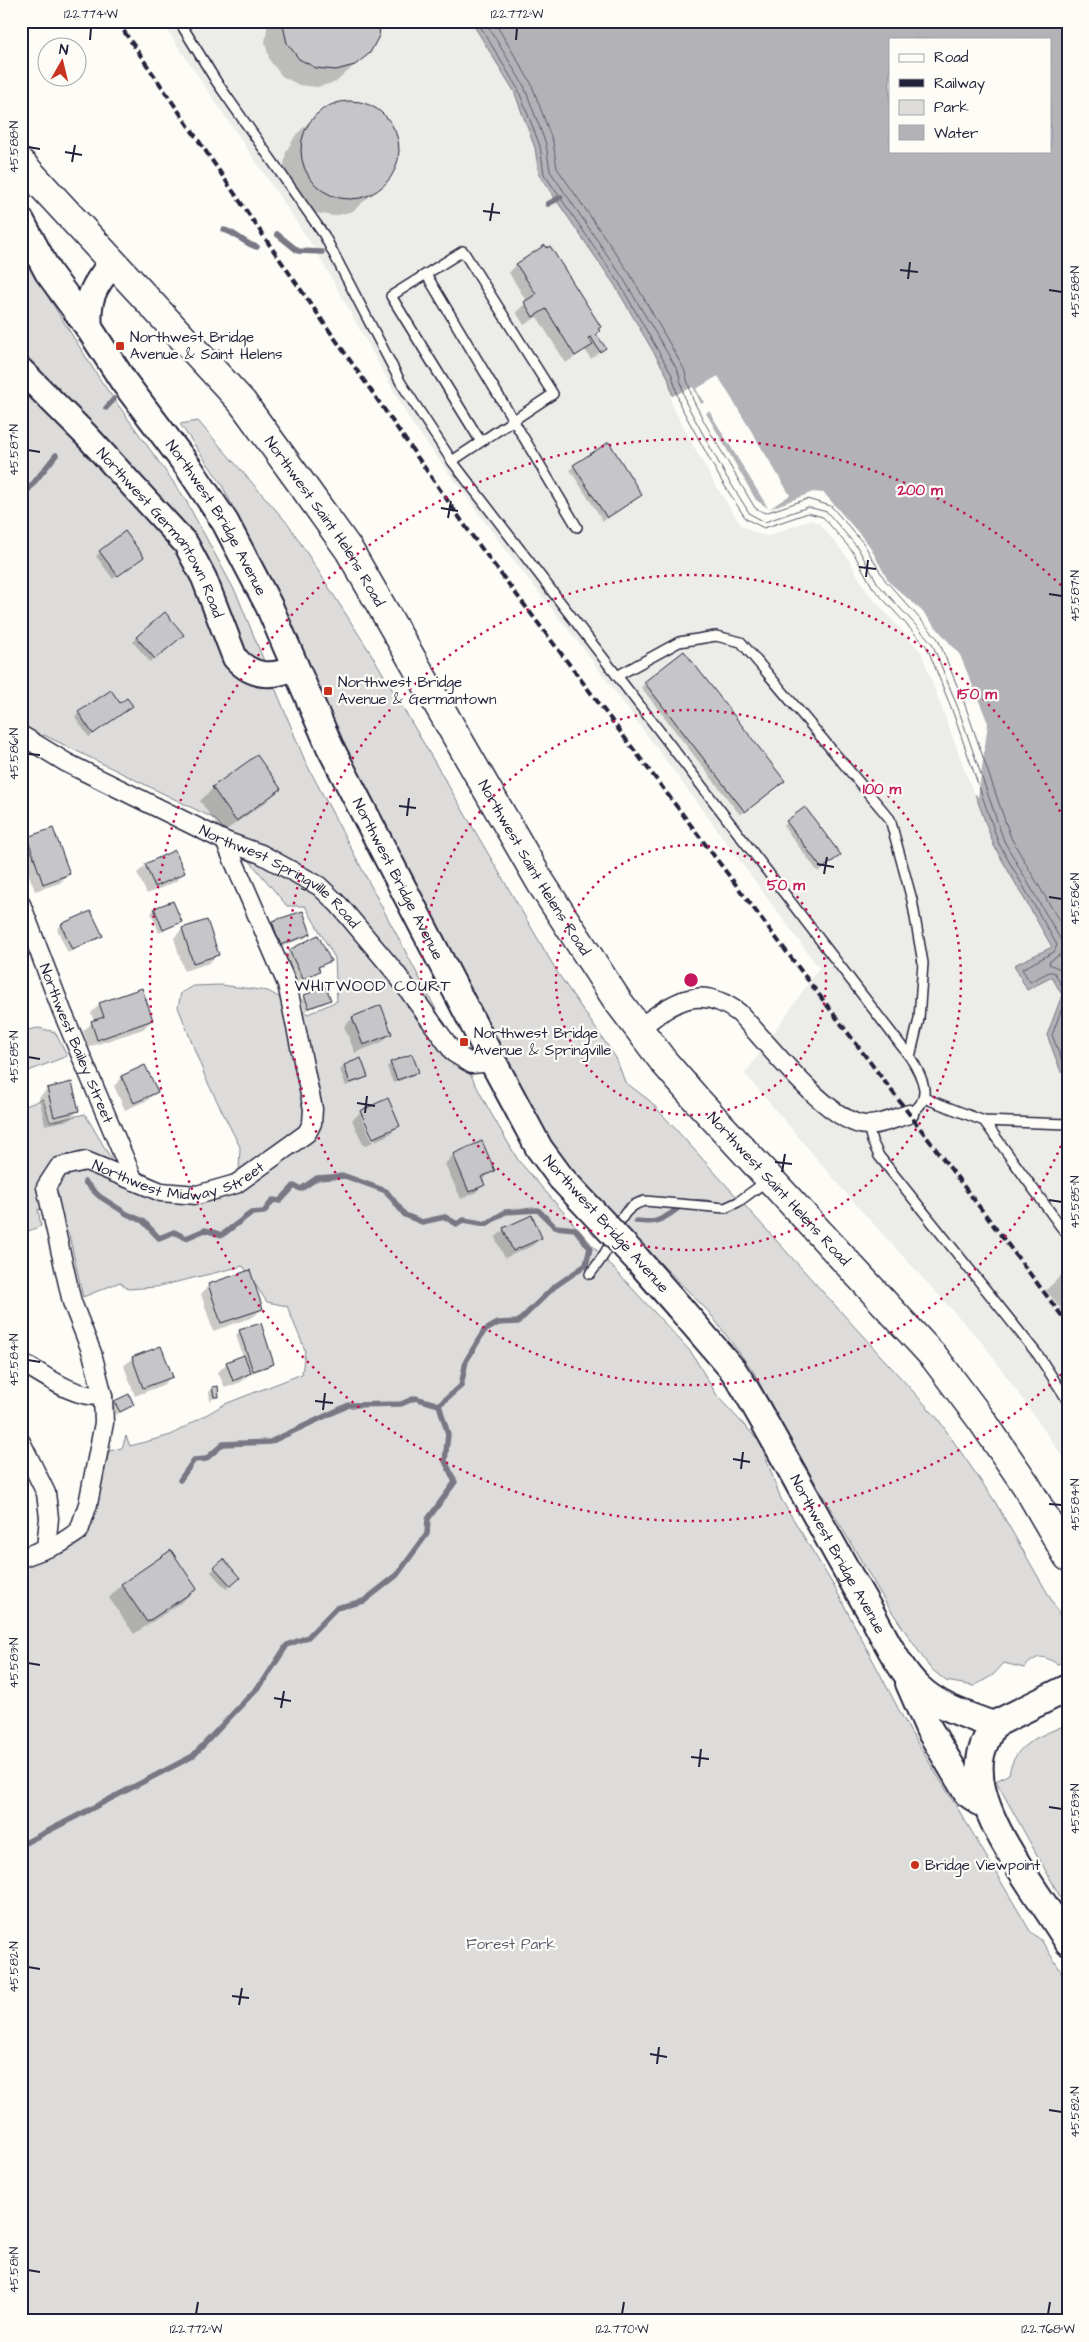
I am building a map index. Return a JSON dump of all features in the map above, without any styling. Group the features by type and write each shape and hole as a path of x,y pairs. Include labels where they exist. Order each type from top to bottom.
{"highway":[{"name":"Northwest Saint Helens Road","path":"21,164 242,402 349,550 541,883 617,1000 697,1100 935,1358 983,1422 1026,1485 1068,1557"}],"main road":[{"name":"Northwest Bridge Avenue","path":"21,221 48,272 90,328 124,382 189,468 224,522 269,606 330,747 539,1148 561,1178 637,1259 734,1370 899,1661 929,1728 944,1754 967,1792 987,1807"},
{"path":"90,328 88,311 92,293 112,263"},
{"name":"Northwest Germantown Road","path":"21,370 170,524 186,544 204,578 235,658 244,668 257,673 280,674 296,667"},
{"name":"Northwest Bridge Avenue","path":"899,1661 918,1687 944,1706 993,1725 981,1752 980,1778 987,1807 1001,1836 1068,1942"},
{"path":"993,1725 1068,1688"}],"street":[{"name":"Northwest Springville Road","path":"21,735 67,763 225,841 261,854 319,886 339,905 395,972 454,1053 472,1064 493,1062"},
{"name":"Northwest Midway Street","path":"21,1558 61,1543 79,1532 84,1519 104,1423 103,1396 92,1353 72,1302 46,1187 59,1167 86,1161 161,1192 197,1195 236,1184 307,1132 312,1124 313,1109 287,984 225,841"},
{"name":"Northwest Bailey Street","path":"21,904 62,1011 134,1181"},
{"path":"638,1028 665,1008 684,999 703,997 727,1004 739,1013 819,1100 851,1122 868,1126 908,1114"},
{"path":"21,1362 71,1390 92,1397 103,1396"},
{"path":"21,1442 46,1493 49,1518 46,1548"}],"lane":[{"path":"179,21 216,81 324,235 401,384 452,461 910,1057 923,1079 924,1098 923,1102 908,1114"},
{"path":"452,461 514,421 553,394 463,251 391,296 481,442"},
{"path":"426,274 577,527"},
{"path":"617,676 679,642 716,636 741,642 890,820 912,900 922,963 919,1019 910,1057"},
{"path":"924,1098 984,1121 1068,1124"},
{"path":"984,1121 1064,1231"},
{"path":"868,1126 879,1156 1038,1355 1068,1401"},
{"path":"590,1274 606,1251 624,1213 630,1206 646,1201 725,1208 738,1202 770,1178"}],"shaded area":[{"path":"161,21 471,21 514,91 535,148 539,175 614,284 668,377 675,407 810,518 820,521 923,650 994,846 1053,947 1015,965 1052,976 1062,995 1047,1035 1061,1072 1068,1072 1068,1464 985,1346 857,1206 745,1074 819,968 588,655 502,545 411,422 318,254"}],"green space":[{"name":"Forest Park","path":"21,254 101,381 184,497 237,595 305,761 488,1108 518,1160 593,1246 691,1352 718,1397 760,1442 781,1499 835,1588 910,1731 1030,1931 1041,1940 1068,1982 1068,2321 21,2321 21,1567 80,1543 92,1523 109,1451 122,1448 126,1436 130,1446 171,1435 225,1404 302,1374 305,1350 287,1306 267,1302 243,1266 156,1287 128,1289 120,1282 83,1297 69,1234 43,1210 38,1209 41,1226 21,1234 21,1108 43,1099 50,1122 85,1114 110,1157 168,1185 198,1187 239,1172 240,1147 206,1079 178,1007 181,993 194,986 221,985 268,991 308,1014 337,1001 335,958 305,906 287,906 215,819 44,735 21,753"},
{"path":"198,421 289,525 375,660 559,975 616,1058 625,1082 650,1101 938,1419 994,1500 1068,1629 1068,1660 1057,1664 1040,1657 1024,1668 1004,1663 993,1675 974,1686 946,1681 930,1668 886,1603 785,1431 753,1371 708,1311 574,1176 542,1128 337,745 258,558 221,483 180,424"},
{"path":"39,1028 55,1032 67,1056 21,1074 21,1031"},
{"path":"1068,1724 1068,1911 996,1781 1009,1774 1012,1763 1023,1747 1031,1741"}],"water":[{"path":"471,21 1068,21 1068,1072 1061,1072 1047,1035 1062,995 1052,977 1027,990 1014,965 1052,947 994,846 923,650 820,521 810,518 764,534 675,407 668,377 614,284 539,175 535,148 514,91"}],"pier":[{"path":"718,376 790,495 769,509 813,492 824,493 869,545 889,582 922,611 960,655 988,723 978,797 973,792 921,652 867,592 847,557 819,523 810,520 768,536 756,533 741,525 714,483 673,408 670,397 693,387 701,404 704,402 696,389","holes":["709,411 768,508 756,500 706,413"]}],"building":[{"path":"282,21 381,21 379,36 370,53 355,65 336,70 316,68 299,59 287,43"},
{"path":"350,101 369,105 385,115 395,131 399,150 395,169 385,185 369,195 350,199 331,195 315,185 305,169 301,150 305,131 315,115 331,105"},
{"path":"545,245 547,248 550,246 601,327 598,329 600,331 596,334 606,348 600,352 591,337 588,338 593,345 575,356 546,309 533,317 524,302 536,294 516,264"},
{"path":"609,442 642,495 607,518 573,465"},
{"path":"125,531 144,557 118,576 99,551"},
{"path":"165,612 184,635 155,659 136,637"},
{"path":"684,651 785,781 745,812 644,682"},
{"path":"111,690 120,703 127,698 133,706 93,734 78,712"},
{"path":"257,755 281,789 236,821 212,787"},
{"path":"805,807 841,855 822,869 786,821"},
{"path":"53,828 70,874 43,884 27,837"},
{"path":"175,850 185,873 155,887 145,864"},
{"path":"173,901 182,922 163,930 154,908"},
{"path":"91,911 103,936 72,950 61,924"},
{"path":"303,911 311,934 280,945 272,921"},
{"path":"207,920 219,955 193,963 182,928"},
{"path":"318,935 331,961 318,967 320,971 303,979 289,950"},
{"path":"326,987 331,1000 309,1008 304,995"},
{"path":"142,988 153,1020 97,1040 91,1021 104,1017 99,1003"},
{"path":"381,1005 392,1034 363,1045 352,1017"},
{"path":"412,1054 419,1072 397,1080 390,1062"},
{"path":"361,1058 368,1077 350,1083 344,1065"},
{"path":"145,1065 158,1092 134,1103 121,1076"},
{"path":"72,1082 79,1111 54,1117 47,1088"},
{"path":"388,1098 400,1126 373,1138 360,1111"},
{"path":"482,1141 495,1171 481,1177 485,1185 469,1192 453,1154"},
{"path":"532,1215 542,1238 513,1251 503,1228"},
{"path":"250,1270 263,1309 221,1323 208,1284"},
{"path":"261,1323 274,1364 253,1371 239,1330"},
{"path":"161,1346 173,1377 143,1388 132,1357"},
{"path":"244,1355 251,1373 233,1381 226,1362"},
{"path":"218,1386 219,1397 214,1397 212,1387"},
{"path":"129,1394 134,1405 120,1412 114,1401"},
{"path":"171,1550 197,1589 147,1622 121,1584"},
{"path":"224,1559 240,1578 231,1586 214,1567"}],"waterway":[{"path":"548,204 561,197"},
{"path":"224,230 257,247"},
{"path":"277,234 298,251 322,252"},
{"path":"106,408 114,399"},
{"path":"21,495 24,495 56,455"},
{"path":"85,1182 99,1196 127,1214 143,1221 159,1238 174,1232 186,1238 205,1230 222,1235 251,1213 264,1212 273,1200 280,1201 294,1186 301,1189 317,1178 345,1176 386,1191 405,1215 422,1222 445,1217 457,1224 464,1220 486,1224 505,1212 538,1210 555,1227 575,1229 590,1248 586,1265 554,1287 518,1322 498,1323 484,1331 466,1361 461,1386 439,1405"},
{"path":"636,1221 656,1221 692,1202 710,1203"},
{"path":"180,1480 194,1460 206,1459 223,1444 270,1442 349,1405 401,1404 415,1398 439,1405"},
{"path":"21,1845 193,1756 263,1682 287,1645 308,1637 336,1608 364,1601 397,1575 427,1534 428,1519 455,1482 445,1461 448,1434 439,1405"}],"railway":[{"path":"117,21 269,244 473,537 1068,1324"}],"place":[{"name":"Northwest Bridge Avenue & Saint Helens","path":"120,346"},
{"name":"Northwest Bridge Avenue & Germantown","path":"328,691"},
{"name":"Northwest Bridge Avenue & Springville","path":"464,1042"},
{"name":"Bridge Viewpoint","path":"915,1865"}],"district":[{"name":"WHITWOOD COURT","path":"373,986"}]}
